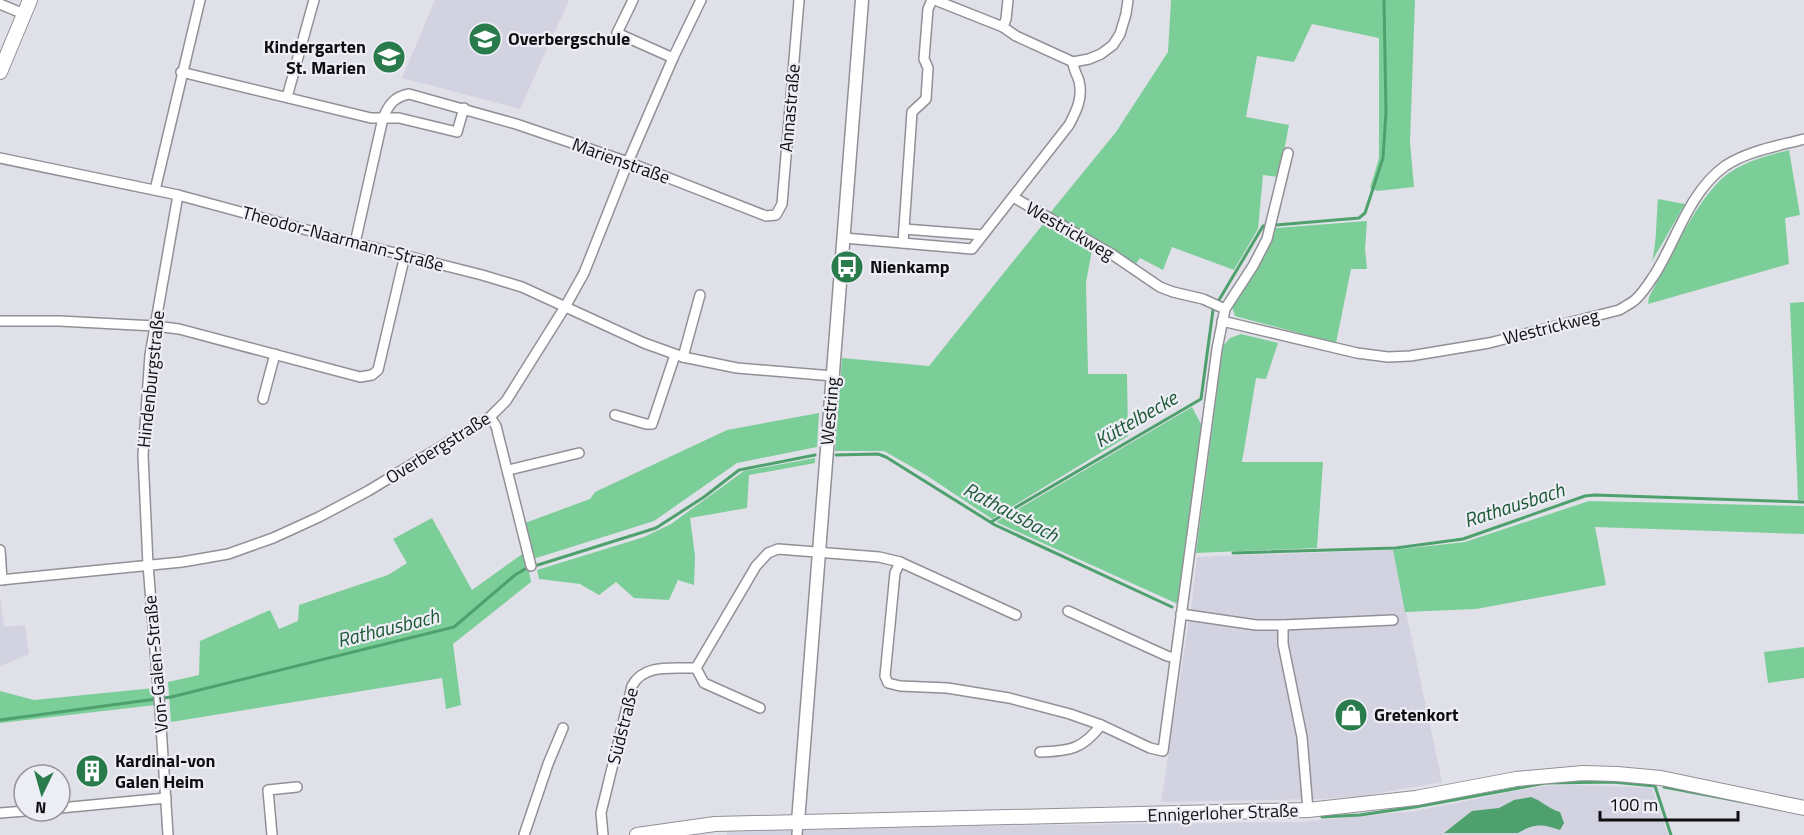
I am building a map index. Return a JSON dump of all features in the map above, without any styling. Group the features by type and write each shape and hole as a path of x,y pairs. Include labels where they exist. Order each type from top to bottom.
{"main road":[{"path":"0,72 30,0"},
{"name":"Ennigerloher Straße","path":"637,835 715,824 798,829 1308,810 1416,798 1516,778 1583,773 1671,780 1804,808"}],"street":[{"path":"154,190 200,0"},
{"path":"287,97 314,0"},
{"path":"633,0 617,33 673,58"},
{"name":"Overbergstraße","path":"1,580 182,562 228,554 273,538 319,517 368,491 490,417 506,401 584,273 628,162 701,0"},
{"name":"Annastraße","path":"776,215 782,204 799,0"},
{"name":"Westring","path":"798,829 862,0"},
{"path":"903,243 912,112 926,99 928,68 924,59 928,9 933,0 1004,27 1016,36 1073,62 1101,54 1113,45 1120,34 1128,0"},
{"path":"1004,27 1008,0"},
{"path":"0,4 24,14"},
{"path":"844,238 972,249 1069,125 1077,109 1080,89 1073,62"},
{"path":"181,72 371,118 399,118 458,132 464,108"},
{"name":"Marienstraße","path":"383,118 396,97 409,94 516,124 628,162 766,216 776,215"},
{"path":"355,243 383,118"},
{"name":"Westrickweg","path":"1222,321 1357,353 1388,357 1410,356 1489,344 1619,310 1635,301 1645,290 1694,201 1710,178 1727,165 1753,153 1804,139"},
{"path":"900,562 896,573 885,676 888,683 986,693 1039,705 1101,725 1150,748 1163,751 1222,321 1225,309 1253,266 1267,239 1288,153"},
{"name":"Theodor-Naarmann-Straße","path":"0,158 178,195 522,287 644,343 679,356 737,368 833,376"},
{"name":"Hindenburgstraße","path":"148,565 143,455 150,354 178,195"},
{"name":"Westrickweg","path":"1013,197 1113,255 1160,287 1203,299 1225,309"},
{"path":"904,229 982,235"},
{"path":"0,321 59,321 179,329 360,377 372,375 378,370 405,255"},
{"path":"615,415 646,424 655,420 700,295"},
{"path":"263,399 275,354"},
{"path":"490,417 496,426 531,566"},
{"path":"508,470 579,453"},
{"path":"760,708 704,683 696,668 756,566 768,553 778,549 879,557 900,562 1016,615"},
{"path":"0,550 1,580"},
{"name":"Von-Galen-Straße","path":"148,565 168,835"},
{"path":"1068,611 1175,658"},
{"path":"1181,614 1256,625 1393,620"},
{"path":"1283,625 1283,644 1302,737 1308,810"},
{"name":"Südstraße","path":"603,835 602,813 636,677 651,669 696,668"},
{"path":"1040,752 1077,748 1091,739 1101,725"},
{"path":"524,835 563,728"},
{"path":"272,835 268,790 297,787"},
{"path":"72,807 166,798"}],"shaded area":[{"name":"Overbergschule","path":"435,0 569,0 520,109 402,78"},
{"path":"1171,0 1415,0 1410,142 1414,187 1377,191 1370,188 1379,158 1379,38 1312,24 1294,62 1257,56 1246,117 1289,125 1279,177 1263,175 1258,229 1234,270 1172,247 1163,270 1140,258 1136,264 1050,213 1116,132 1168,52"},
{"path":"1789,150 1800,215 1785,218 1789,264 1648,304 1649,297 1686,228 1720,180 1746,164"},
{"path":"1658,199 1685,204 1652,261 1656,238"},
{"path":"1367,221 1365,249 1367,269 1351,269 1336,343 1235,316 1232,307 1267,252 1276,228"},
{"path":"1044,223 1092,250 1086,283 1088,374 1127,374 1128,436 992,519 926,475 884,451 835,451 842,358 929,366"},
{"path":"1804,302 1804,500 1798,500 1790,303"},
{"path":"1241,334 1278,343 1266,379 1256,378 1242,462 1323,462 1317,548 1196,553 1223,346 1230,338"},
{"path":"1192,407 1201,424 1201,433 1178,604 996,522"},
{"path":"819,413 817,447 737,463 654,521 533,559 525,523 590,499 595,492 727,430"},
{"path":"815,458 815,463 749,475 747,508 690,518 695,556 694,585 678,580 669,600 634,598 616,582 599,595 580,584 539,579 537,570 644,537 671,524 744,471"},
{"path":"1589,501 1804,506 1804,534 1595,527 1606,585 1476,609 1405,612 1393,550 1465,542"},
{"path":"432,518 472,590 525,552 531,582 453,644 461,705 446,709 442,678 171,722 168,682 199,675 200,641 270,610 279,629 298,621 299,605 388,575 407,563 393,539"},
{"path":"1393,550 1442,782 1363,796 1161,802 1197,557"},
{"path":"0,596 4,627 25,625 29,654 0,666"},
{"path":"1804,647 1804,678 1768,683 1764,652"},
{"path":"154,688 155,705 0,723 0,691 34,700"},
{"path":"1544,786 1652,788 1668,835 727,835 727,832 974,826 1300,822 1416,811"},
{"path":"1531,797 1560,812 1564,823 1560,830 1539,826 1529,827 1518,833 1444,833 1472,811 1499,808 1514,800"}],"waterway":[{"name":"Küttelbecke","path":"991,522 1201,399 1213,310 1263,226 1359,218 1365,213 1383,158 1386,112 1384,0"},
{"name":"Rathausbach","path":"836,455 878,454 886,457 995,525 1172,607"},
{"name":"Rathausbach","path":"0,720 171,697 454,627 525,569 656,528 704,497 739,470 815,455"},
{"name":"Rathausbach","path":"1233,553 1396,548 1463,539 1585,496 1595,495 1804,502"},
{"path":"1322,817 1360,815 1415,807 1546,783 1613,782 1655,786 1671,835"},
{"path":"1664,787 1744,802"}],"place":[{"name":"Overbergschule","path":"485,39"},
{"name":"Kindergarten St. Marien","path":"389,57"},
{"name":"Nienkamp","path":"847,267"},
{"name":"Gretenkort","path":"1351,715"},
{"name":"Kardinal-von Galen Heim","path":"92,771"}]}
